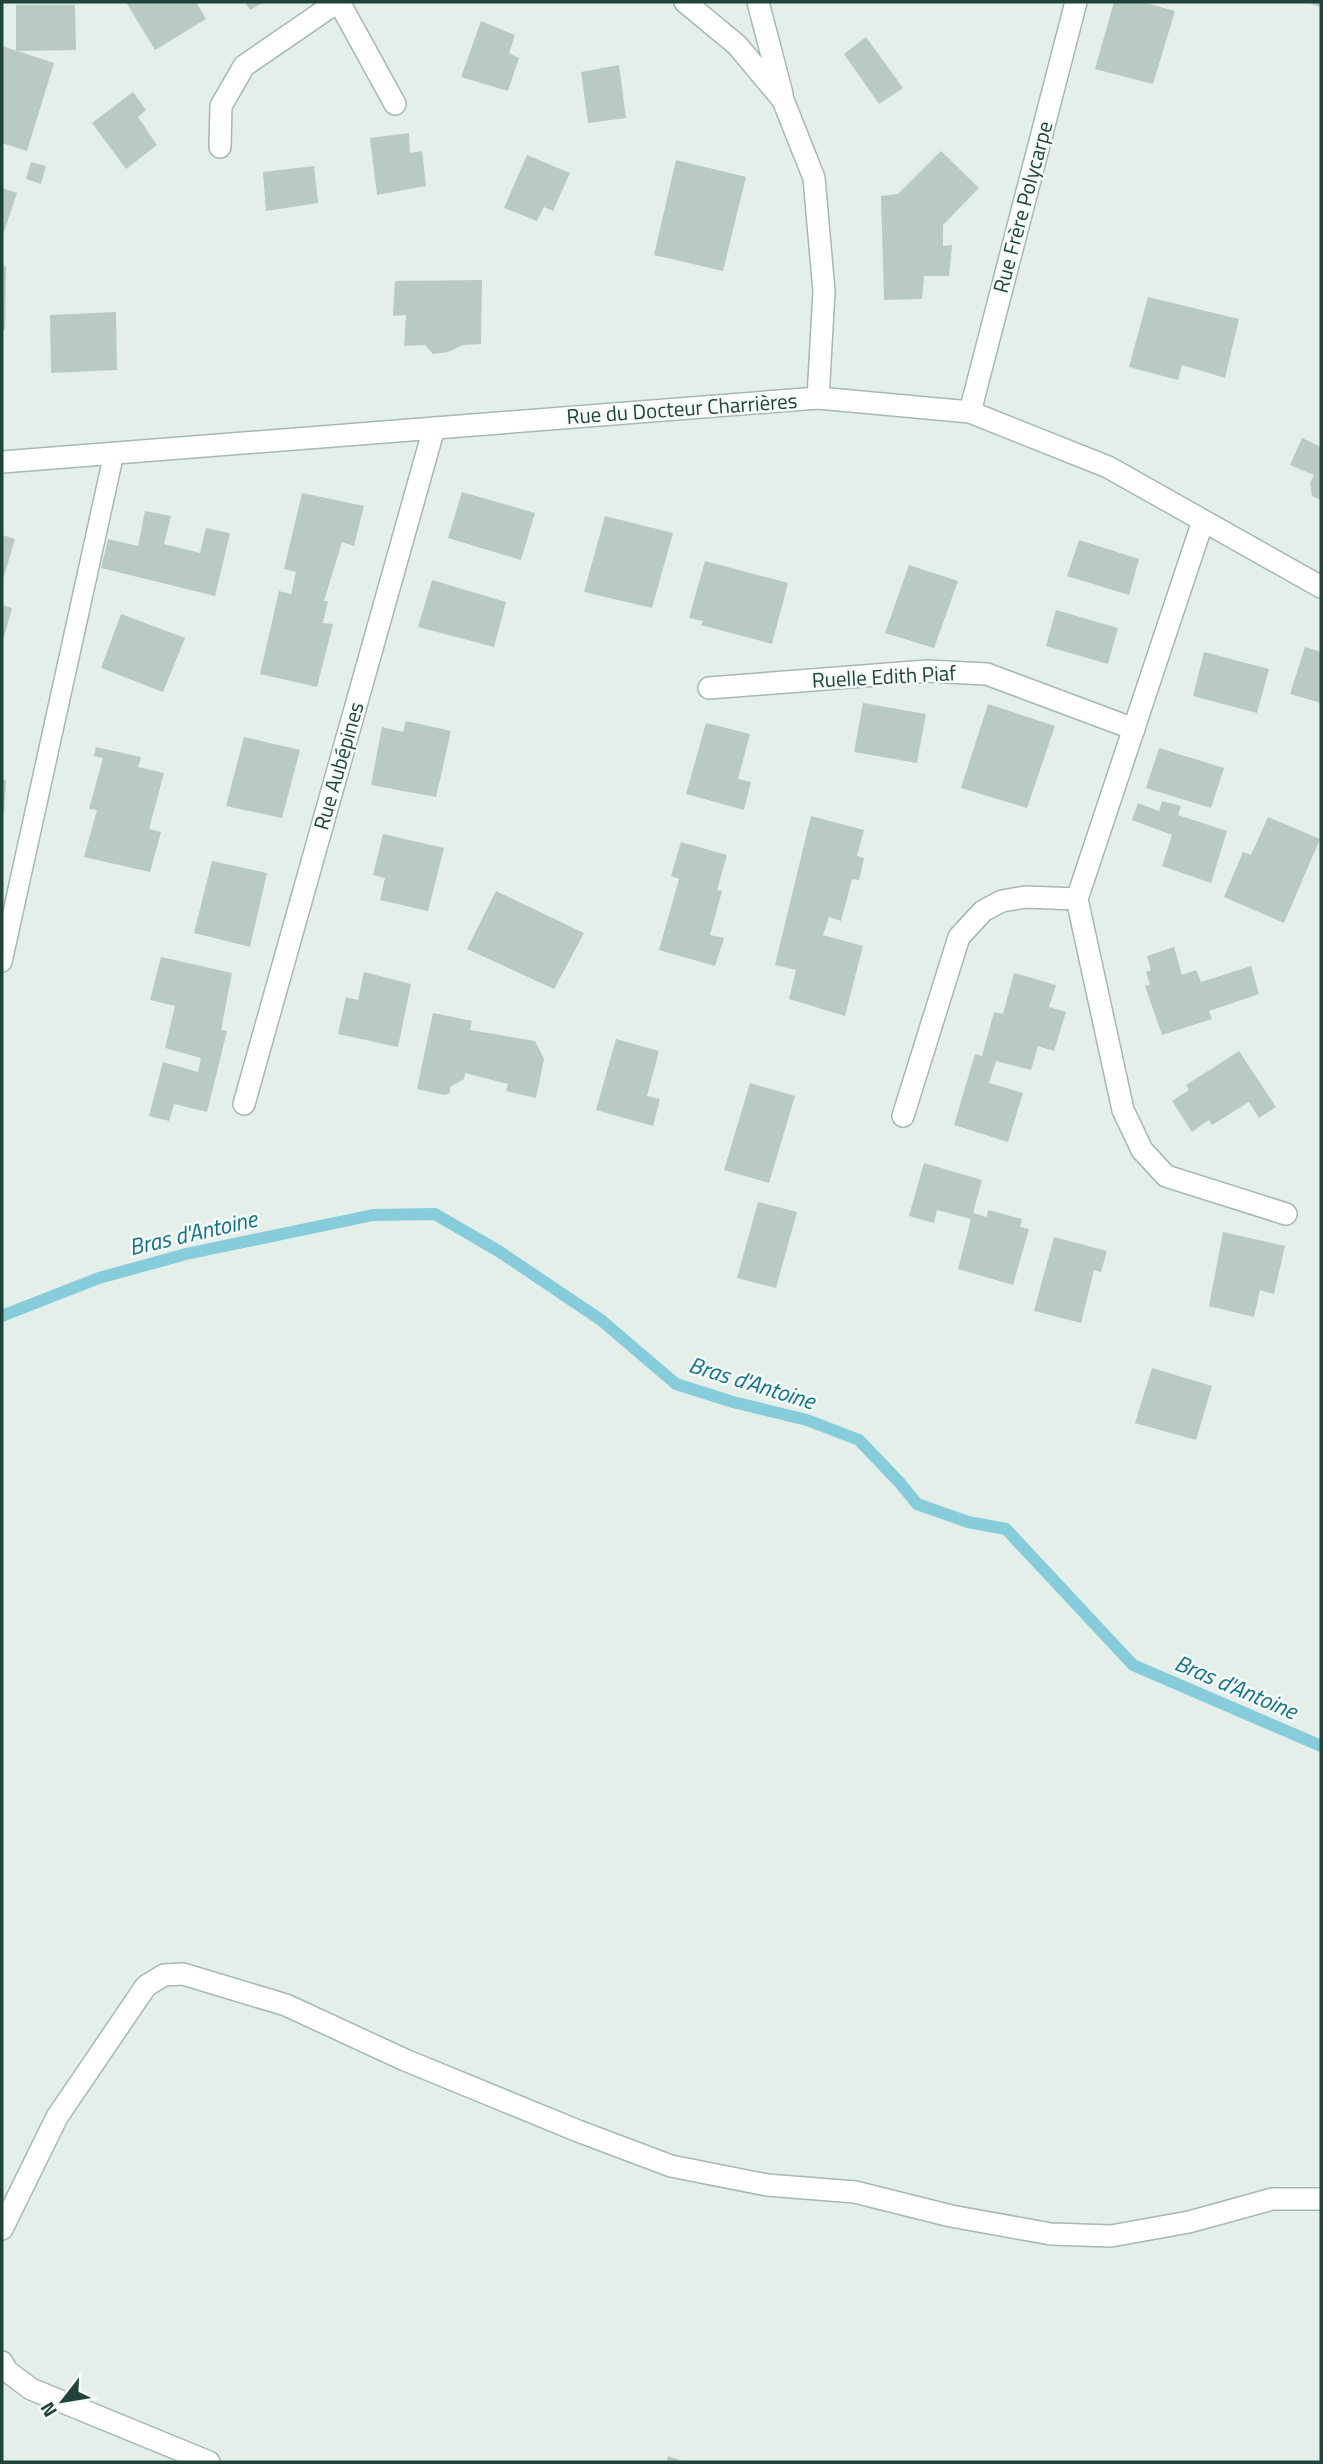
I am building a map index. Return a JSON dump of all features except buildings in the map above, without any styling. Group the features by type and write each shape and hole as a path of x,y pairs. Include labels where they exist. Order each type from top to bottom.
{"street":[{"path":"220,147 220,106 244,66 338,2 395,104"},
{"path":"685,2 737,46 783,100"},
{"path":"758,2 783,100 814,178 824,291 818,398"},
{"name":"Rue Frère Polycarpe","path":"970,412 1076,2"},
{"name":"Rue du Docteur Charrières","path":"2,462 818,398 970,412 1108,467 1321,587"},
{"name":"Rue Aubépines","path":"244,1104 434,428"},
{"path":"1203,521 1077,898 1123,1110 1142,1150 1166,1176 1286,1213"},
{"name":"Ruelle Edith Piaf","path":"709,688 927,671 987,674 1134,729"},
{"path":"902,1115 959,937 982,911 1002,901 1025,897 1077,898"},
{"path":"2,2229 57,2117 145,1986 164,1975 183,1974 286,2005 405,2060 671,2166 767,2185 855,2192 951,2216 1051,2234 1111,2236 1189,2222 1272,2199 1321,2199"},
{"path":"2,2362 8,2371 31,2389 209,2462"}],"lane":[{"path":"2,962 114,453"}],"waterway":[{"name":"Bras d'Antoine","path":"2,1316 99,1278 186,1254 373,1215 435,1214 500,1252 601,1320 676,1384 733,1402 807,1420 859,1440 917,1504 968,1522 1006,1529 1133,1665 1321,1746"}]}
